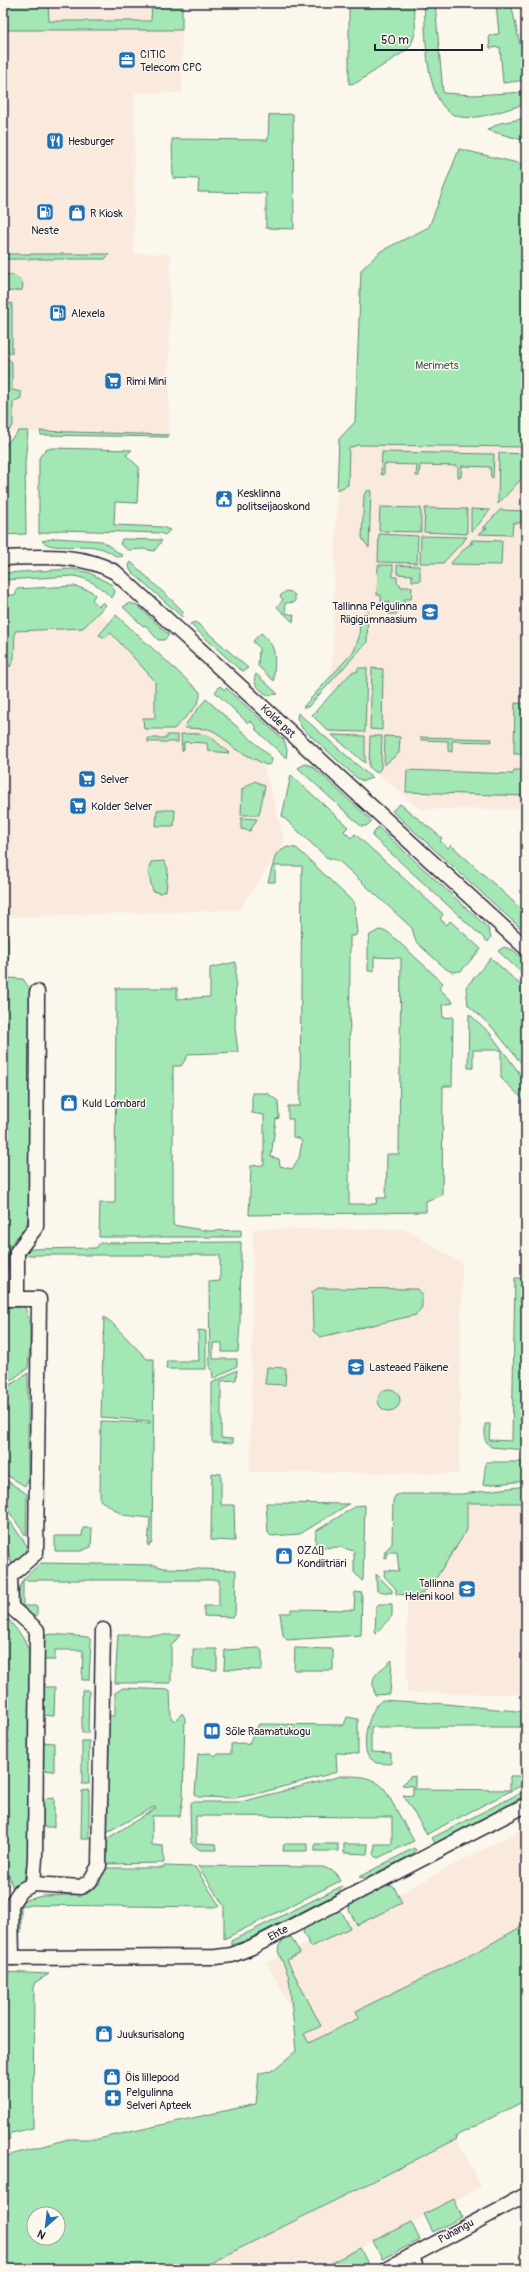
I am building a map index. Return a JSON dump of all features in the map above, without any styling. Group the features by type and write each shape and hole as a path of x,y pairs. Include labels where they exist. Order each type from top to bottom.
{"street":[{"name":"Kolde pst","path":"3,558 76,559 90,561 115,572 526,948"},
{"path":"33,1884 37,1630 11,1607 10,1576 36,1553 39,1299 10,1299 17,1252 36,1227 38,992"},
{"path":"7,1958 11,1905 20,1891 33,1884 81,1887 90,1881 99,1866 103,1630"},
{"name":"Ehte","path":"7,1958 216,1957 232,1955 252,1947 526,1805"},
{"name":"Puhangu","path":"386,2269 526,2195"},
{"path":"411,2256 417,2269"}],"shaded area":[{"path":"3,3 182,3 182,93 135,93 134,253 170,254 169,435 3,432"},
{"name":"Tallinna Pelgulinna Riigigümnaasium","path":"358,445 526,447 526,809 420,809 330,733 337,490 348,485 349,448"},
{"path":"95,610 261,756 285,842 239,910 3,917 3,622"},
{"name":"Lasteaed Päikene","path":"253,1229 404,1229 462,1263 459,1474 250,1472"},
{"name":"Tallinna Heleni kool","path":"526,1496 526,1694 407,1693 407,1497"},
{"path":"526,1827 526,1946 315,2056 267,1963"},
{"path":"457,2139 481,2187 319,2269 199,2269"}],"green space":[{"path":"3,3 48,3 49,21 151,21 152,3 182,3 182,30 3,30"},
{"path":"349,3 413,3 415,33 407,50 356,83 349,84"},
{"path":"424,3 435,3 443,93 474,95 526,92 526,104 494,114 469,118 461,117 449,112 439,101 433,86 429,69"},
{"path":"496,3 511,3 520,45 526,44 526,80 503,83 500,47 490,48 489,35 499,34"},
{"path":"293,114 294,229 266,228 266,193 198,192 199,179 173,178 172,139 268,140 269,115"},
{"path":"526,118 526,141 487,130 500,123"},
{"name":"Merimets","path":"459,149 526,165 526,447 358,445 349,448 348,485 337,490 339,439 355,422 361,270 381,251 429,227"},
{"path":"3,254 109,255 105,259 3,259"},
{"path":"3,274 17,277 23,284 22,290 3,292"},
{"path":"12,303 12,354 3,348 3,304"},
{"path":"3,355 12,362 12,390 21,392 21,398 13,402 13,426 3,436"},
{"path":"19,431 28,431 25,463 26,534 3,535 3,447"},
{"path":"40,431 169,435 168,437 41,435"},
{"path":"52,448 132,450 126,455 139,467 137,503 115,502 114,525 162,527 170,530 165,535 160,533 60,530 39,534 39,458 45,450"},
{"path":"382,452 494,454 493,478 491,478 490,467 462,466 461,477 458,477 458,466 420,465 419,476 416,476 417,465 384,464 384,475 381,474"},
{"path":"499,453 526,454 526,474 498,504"},
{"path":"371,490 369,548 362,538 364,495 367,491"},
{"path":"380,507 421,508 421,532 379,531"},
{"path":"425,508 467,509 467,534 424,532"},
{"path":"471,509 490,510 473,531 471,531"},
{"path":"500,510 525,511 525,523 513,523 512,535 478,534 487,528 483,528"},
{"path":"379,534 418,536 417,563 378,562"},
{"path":"421,536 467,537 443,563 420,563"},
{"path":"56,538 102,541 123,556 117,557 106,550 88,546 59,547 52,546 42,541"},
{"path":"122,539 162,541 154,551 144,549 128,550 120,544"},
{"path":"472,540 502,541 501,565 450,564 467,546 473,543 470,543"},
{"path":"131,562 181,609 183,612 182,617 130,570 129,565"},
{"path":"378,565 393,565 393,577 397,577 397,583 400,584 401,587 412,587 411,599 404,599 404,606 396,614 388,614 389,602 381,601 381,595 377,595"},
{"path":"397,565 420,566 420,581 412,581 412,575 397,574"},
{"path":"73,569 90,573 112,585 115,592 112,598 95,584 74,576 3,580 3,573"},
{"path":"74,586 91,591 95,595 92,600 99,606 103,602 106,605 83,628 15,631 14,658 10,667 3,658 3,590 5,590 6,595 16,595 16,589"},
{"path":"286,591 295,595 295,602 285,603 286,613 294,615 293,622 277,607 283,600 280,596"},
{"path":"130,603 137,605 169,635 164,640 158,640 145,625 143,626 123,607"},
{"path":"368,611 367,642 308,707 303,707 354,651 359,637 360,621"},
{"path":"116,615 200,692 200,697 195,707 174,729 144,729 143,718 155,718 155,681 111,633 105,638 99,635"},
{"path":"195,622 248,668 243,671 238,668 190,624"},
{"path":"261,633 267,638 273,649 275,660 274,681 258,666 259,648 253,641"},
{"path":"358,668 367,668 365,732 328,731 312,715 352,672 357,672"},
{"path":"372,668 383,669 382,730 370,729"},
{"path":"256,674 278,694 268,695 259,689 255,684"},
{"path":"220,686 225,690 226,688 284,740 287,750 286,758 255,729 257,728 250,721 248,723 215,692"},
{"path":"206,699 272,758 271,764 266,765 235,749 217,733 209,729 185,728 186,724"},
{"path":"515,703 526,704 526,754 514,754"},
{"path":"298,713 372,778 363,781 357,778 302,728 297,718"},
{"path":"181,734 198,734 208,736 229,753 208,751 207,743 184,742 184,749 182,751"},
{"path":"167,735 178,735 178,742 148,742 148,738 167,738"},
{"path":"332,735 365,736 365,763"},
{"path":"370,736 382,736 381,768 377,773 369,767"},
{"path":"385,736 400,737 399,753 384,765"},
{"path":"421,737 492,739 491,742 452,741 452,752 448,751 448,741 421,740"},
{"path":"305,764 312,766 372,821 366,826 361,826 298,768"},
{"path":"407,770 513,774 514,770 526,770 526,796 406,792"},
{"path":"291,775 348,827 344,831 351,838 355,834 443,914 440,919 447,925 450,921 481,949 461,971 452,972 446,969 416,942 412,928 339,861 326,857 282,816"},
{"path":"255,781 265,786 259,815 241,815 242,789"},
{"path":"400,804 442,838 440,841 448,848 451,845 526,914 526,933 392,811"},
{"path":"157,810 175,810 174,826 156,826"},
{"path":"241,818 257,819 250,831 241,829"},
{"path":"378,827 488,928 491,937 488,942 372,836"},
{"path":"287,847 296,848 301,852 354,903 357,933 355,936 350,936 349,1204 376,1204 377,1198 386,1198 387,1154 399,1154 401,958 374,957 374,971 368,971 368,942 370,935 379,930 388,932 443,983 439,988 453,1002 442,1005 443,1018 453,1017 452,1086 443,1086 442,1195 426,1201 426,1212 249,1215 251,1166 264,1165 264,1115 252,1113 252,1093 267,1093 278,1101 279,1118 276,1119 271,1157 279,1159 280,1166 292,1169 299,1158 302,1142 299,1138 293,1137 293,1119 288,1119 288,1106 300,1106 302,866 275,866 275,882 268,882 276,854"},
{"path":"164,861 168,869 166,891 159,893 153,891 148,872 151,862"},
{"path":"3,909 7,909 9,978 23,979 32,992 29,1216 26,1226 9,1247 6,1283 3,1287"},
{"path":"504,947 513,950 526,962 526,977 498,951"},
{"path":"491,958 526,990 526,1069 492,1027 468,1005 466,987"},
{"path":"236,962 235,1028 238,1052 189,1054 181,1066 173,1066 173,1225 208,1231 241,1230 241,1237 99,1237 100,1203 115,1203 116,988 177,988 177,999 210,997 210,968"},
{"path":"469,1014 489,1032 526,1082 526,1161 523,1099 501,1078 501,1050 473,1050 473,1068 468,1068"},
{"path":"241,1242 240,1324 238,1352 222,1352 222,1343 213,1343 213,1359 237,1359 237,1366 213,1379 212,1369 210,1369 209,1282 220,1281 220,1255 24,1255 30,1249 96,1248 100,1243"},
{"path":"515,1278 526,1278 526,1450 491,1447 485,1440 485,1424 490,1424 489,1440 512,1441"},
{"path":"318,1288 418,1289 422,1294 422,1307 416,1315 320,1337 313,1331 312,1292"},
{"path":"3,1304 21,1304 25,1309 30,1324 30,1343 28,1368 3,1386"},
{"path":"104,1317 111,1322 147,1359 154,1359 152,1543 148,1546 150,1518 123,1515 100,1500 101,1421 150,1423 150,1421 101,1417"},
{"path":"198,1330 206,1331 206,1369 166,1369 167,1361 199,1361"},
{"path":"267,1367 286,1368 285,1385 265,1384"},
{"path":"237,1370 236,1380 221,1381 221,1438 233,1439 233,1443 212,1442 212,1383"},
{"path":"28,1373 28,1482 25,1486 3,1473 3,1390"},
{"path":"389,1389 397,1392 400,1400 397,1408 389,1411 381,1408 378,1400 381,1392"},
{"path":"486,1462 526,1462 526,1481 483,1485"},
{"path":"212,1473 221,1474 221,1505 234,1505 235,1541 211,1540"},
{"path":"3,1478 27,1494 26,1536 3,1503"},
{"path":"526,1486 526,1503 467,1503 467,1530 433,1583 424,1592 416,1596 396,1594 396,1589 384,1576 385,1570 399,1571 397,1552 387,1552 387,1558 384,1557 385,1551 392,1544 393,1501 395,1496 400,1494 462,1494"},
{"path":"266,1503 349,1504 300,1534 271,1536 268,1533"},
{"path":"365,1505 362,1581 354,1572 354,1551 340,1547 315,1548 316,1531 356,1506"},
{"path":"3,1511 27,1546 25,1552 12,1565 3,1531"},
{"path":"83,1528 92,1528 91,1547 81,1551 55,1551 55,1536 82,1536"},
{"path":"3,1560 7,1575 5,1615 24,1639 29,1651 28,1859 24,1880 18,1885 14,1893 3,1853"},
{"path":"41,1563 154,1565 164,1568 236,1570 235,1615 233,1617 204,1616 204,1606 219,1606 219,1580 23,1580"},
{"path":"376,1574 392,1590 392,1593 377,1591"},
{"path":"23,1580 23,1606 37,1606 37,1616 28,1616 19,1608 19,1591"},
{"path":"355,1592 362,1593 361,1635 287,1640 283,1635 280,1613 291,1613 291,1609 354,1610"},
{"path":"379,1604 392,1604 392,1616 375,1634 376,1607"},
{"path":"52,1634 88,1637 91,1640 89,1680 82,1680 83,1650 55,1650 55,1660 40,1660 46,1635"},
{"path":"118,1635 180,1635 171,1646 171,1683 115,1683"},
{"path":"259,1648 262,1651 262,1670 224,1669 225,1650"},
{"path":"295,1648 332,1649 333,1670 294,1670"},
{"path":"193,1649 217,1649 217,1670 193,1669"},
{"path":"392,1660 390,1694 375,1695 373,1688 374,1678 378,1672"},
{"path":"42,1687 55,1687 54,1716 41,1715"},
{"path":"123,1688 170,1690 171,1718 175,1721 182,1713 185,1718 183,1798 180,1816 152,1816 152,1845 163,1846 164,1863 105,1864 105,1840 156,1808 154,1807 105,1833 106,1716 115,1716 115,1693"},
{"path":"82,1690 89,1690 88,1733 82,1733"},
{"path":"382,1700 446,1704 526,1712 526,1727 371,1727 371,1752 391,1753 391,1764 376,1763 367,1754 365,1741 370,1718 377,1705"},
{"path":"347,1717 358,1719 358,1754 336,1753 337,1772 256,1794 234,1798 198,1797 195,1795 198,1754 210,1753 215,1757 218,1754 231,1754 231,1744 243,1743 248,1745 259,1724 344,1725"},
{"path":"82,1741 89,1741 89,1784 82,1784"},
{"path":"41,1742 54,1743 54,1771 41,1770"},
{"path":"341,1776 353,1776 369,1779 384,1788 414,1841 378,1858 374,1856 375,1844 392,1844 392,1817 196,1816 196,1843 216,1844 217,1850 200,1850 191,1843 190,1805 192,1802 241,1802"},
{"path":"415,1776 415,1789 510,1790 510,1776 526,1776 526,1783 427,1834 403,1795 413,1796 413,1786 402,1785 410,1777"},
{"path":"89,1790 89,1839 81,1839 82,1791"},
{"path":"526,1790 526,1795 435,1843 432,1838"},
{"path":"54,1798 54,1827 41,1827 41,1799"},
{"path":"284,1844 307,1844 307,1851 283,1851"},
{"path":"315,1844 338,1844 338,1851 315,1851"},
{"path":"344,1844 368,1844 367,1854 344,1853"},
{"path":"414,1848 416,1850 413,1854 366,1878 359,1877"},
{"path":"164,1866 195,1867 219,1905 218,1907 21,1905 21,1932 16,1934 17,1906 22,1901 43,1896 87,1894 100,1883 100,1868 164,1868"},
{"path":"198,1866 323,1867 335,1872 340,1881 224,1939 224,1906"},
{"path":"389,1885 394,1887 402,1903 357,1925 349,1910 350,1904"},
{"path":"342,1886 336,1894 245,1941 231,1945 231,1941"},
{"path":"338,1910 343,1914 350,1928 311,1947 303,1932 305,1927"},
{"path":"526,1924 526,2100 456,2136 457,2139 199,2269 3,2269 3,2157 68,2139 98,2139 256,2104 259,2073 272,2071 296,2051 289,1977 278,1951 284,1938 291,1937 300,1953 287,1960 321,2026 304,2034 309,2043 359,2018 356,2011 478,1951"},
{"path":"3,1972 49,1974 34,1983 33,2128 11,2133 9,2135 10,2139 3,2141"},
{"path":"454,2199 462,2217 433,2232 424,2214"},
{"path":"411,2222 420,2240 382,2259 373,2241"},
{"path":"360,2248 369,2266 363,2269 330,2269 327,2265"}],"place":[{"name":"CITIC Telecom CPC","path":"127,60"},
{"name":"Hesburger","path":"55,141"},
{"name":"Neste","path":"45,212"},
{"name":"R Kiosk","path":"77,213"},
{"name":"Alexela","path":"58,313"},
{"name":"Rimi Mini","path":"113,381"},
{"name":"Kesklinna politseijaoskond","path":"224,499"},
{"name":"Tallinna Pelgulinna Riigigümnaasium","path":"430,612"},
{"name":"Selver","path":"87,779"},
{"name":"Kolder Selver","path":"78,806"},
{"name":"Kuld Lombard","path":"69,1103"},
{"name":"Lasteaed Päikene","path":"356,1367"},
{"name":"OZ∆[] Kondiitriäri","path":"284,1556"},
{"name":"Tallinna Heleni kool","path":"467,1589"},
{"name":"Sõle Raamatukogu","path":"212,1731"},
{"name":"Juuksurisalong","path":"104,2034"},
{"name":"Öis lillepood","path":"112,2077"},
{"name":"Pelgulinna Selveri Apteek","path":"113,2098"}]}
